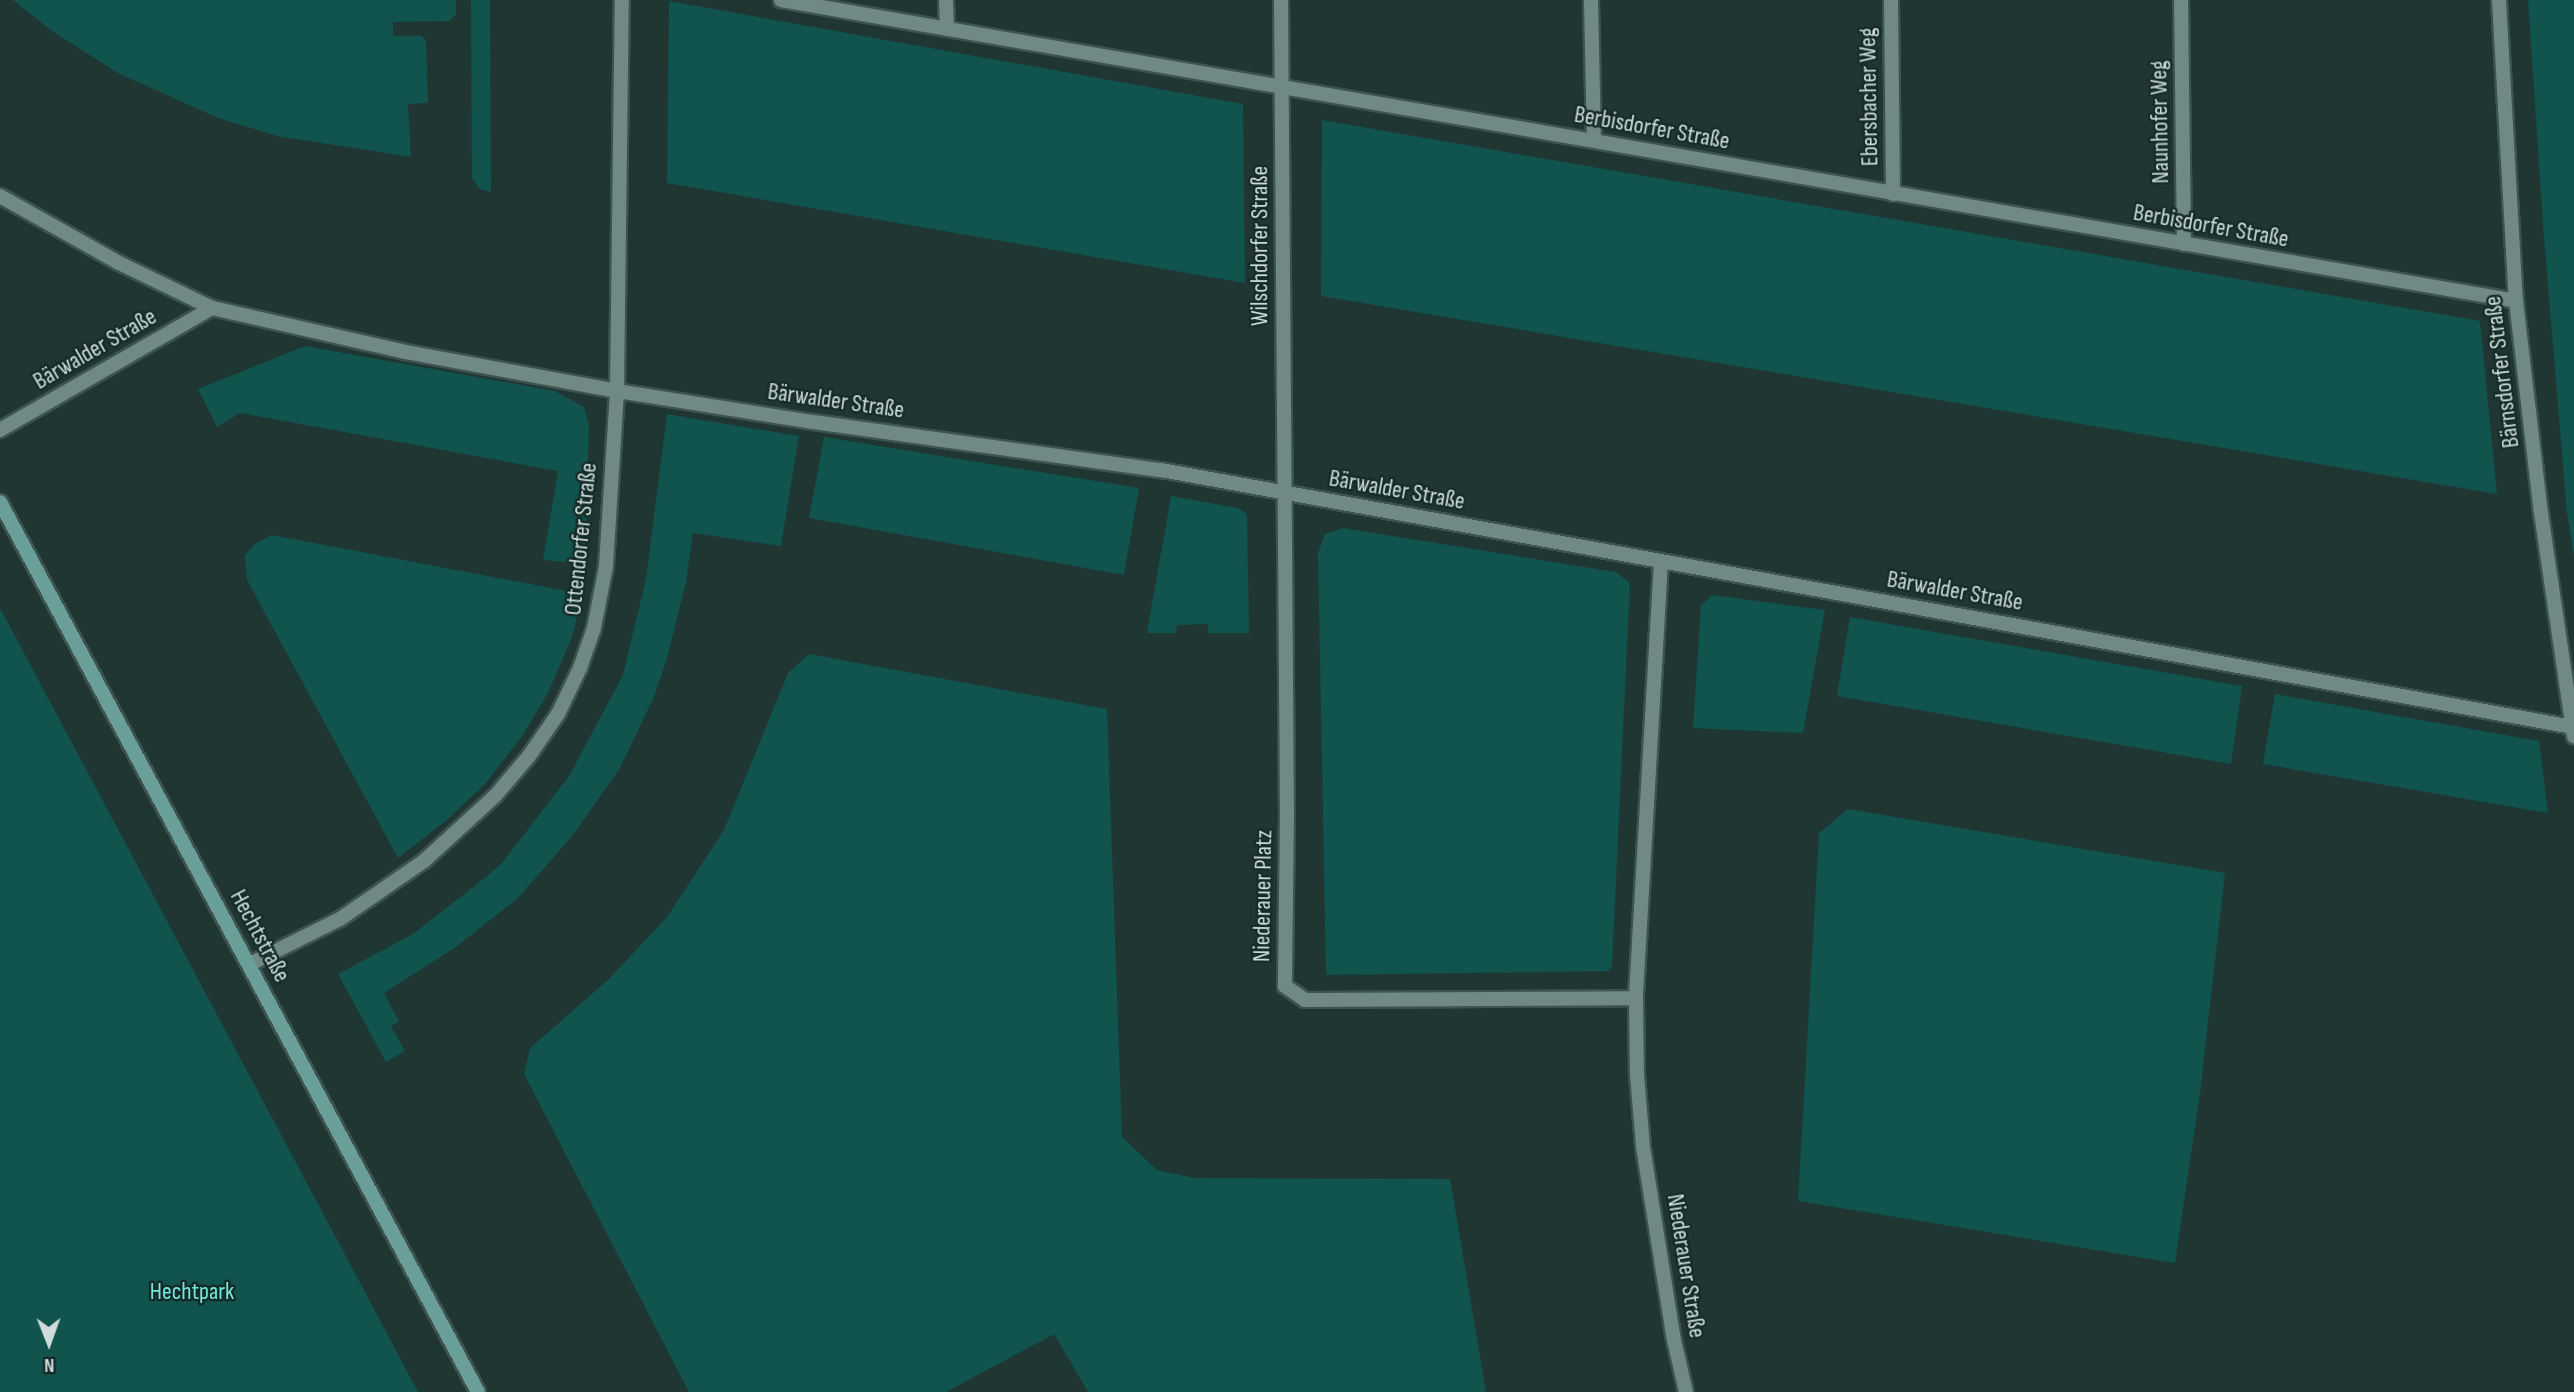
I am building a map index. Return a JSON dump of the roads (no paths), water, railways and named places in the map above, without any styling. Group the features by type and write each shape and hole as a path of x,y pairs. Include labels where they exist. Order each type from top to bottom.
{"street":[{"name":"Ottendorfer Straße","path":"250,964 340,919 424,861 495,796 529,756 558,714 594,628 606,566 617,391 622,186 622,0"},
{"name":"Berbisdorfer Straße","path":"781,0 2516,301"},
{"path":"946,0 947,29"},
{"name":"Wilschdorfer Straße","path":"1281,0 1283,492"},
{"path":"1591,0 1594,141"},
{"name":"Ebersbacher Weg","path":"1891,0 1894,194"},
{"name":"Naunhofer Weg","path":"2181,0 2184,244"},
{"name":"Bärnsdorfer Straße","path":"2499,0 2516,301 2541,513 2573,732"},
{"name":"Bärwalder Straße","path":"0,196 117,262 212,308 405,352 617,391 813,422 1161,470 2573,732"},
{"name":"Bärwalder Straße","path":"0,430 212,308"},
{"name":"Niederauer Platz","path":"1283,492 1285,986 1304,1000 1636,998"},
{"name":"Hechtstraße","path":"0,502 478,1392"},
{"path":"1636,998 1661,561"},
{"name":"Niederauer Straße","path":"1636,998 1643,1147 1674,1340 1686,1392"}],"park label":[{"name":"Hechtpark","path":"192,1292"}]}
